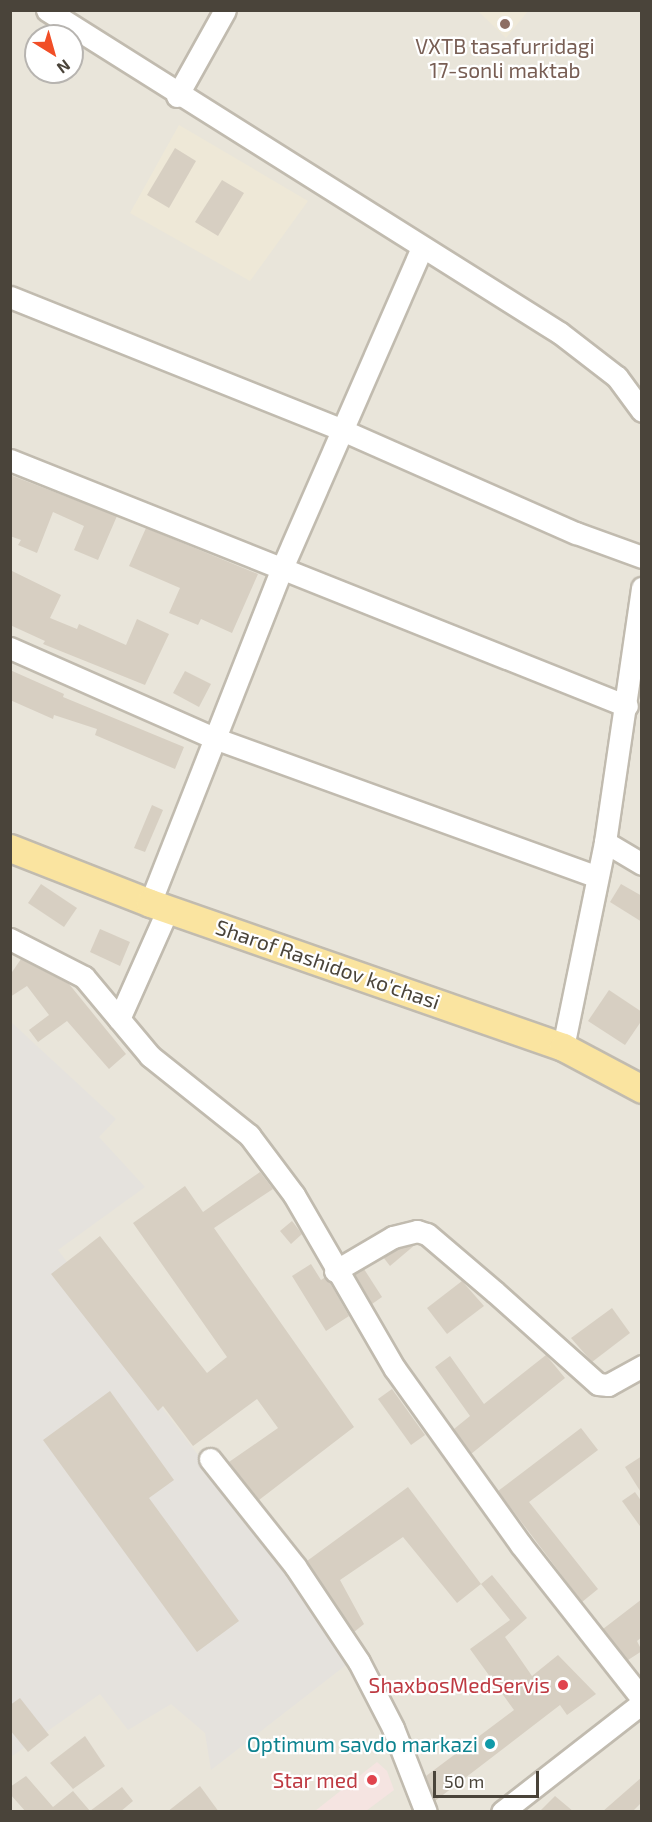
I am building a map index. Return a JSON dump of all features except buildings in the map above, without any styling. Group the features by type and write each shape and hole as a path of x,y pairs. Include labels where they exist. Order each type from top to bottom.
{"main road":[{"name":"Sharof Rashidov ko'chasi","path":"10,848 159,906 563,1047 642,1089"}],"street":[{"path":"47,10 177,96 560,333 617,377 642,411"},
{"path":"177,96 225,10"},
{"path":"119,1019 214,738 282,568 422,247"},
{"path":"10,297 342,430 576,533 642,557"},
{"path":"10,460 282,568 632,694"},
{"path":"563,1047 632,694 642,588"},
{"path":"10,648 214,738 597,878"},
{"path":"604,842 642,864"},
{"path":"10,939 84,977 150,1056 249,1135 294,1195 335,1271 395,1369 474,1482 642,1701 502,1812"},
{"path":"335,1271 393,1237 417,1231 427,1234 598,1384 608,1385 642,1366"},
{"path":"210,1458 295,1566 359,1662 393,1728 426,1812"}],"shaded area":[{"path":"11,11 641,11 641,1811 11,1811"},
{"name":"VXTB tasafurridagi 17-sonli maktab","path":"478,11 528,11 506,38"},
{"path":"179,125 308,201 250,281 130,213"},
{"path":"10,1021 116,1119 99,1137 145,1187 58,1250 151,1373 141,1380 284,1568 346,1665 211,1770 205,1733 171,1704 128,1730 100,1694 11,1757"},
{"name":"Star med","path":"377,1762 387,1771 394,1790 366,1811 315,1811"}],"place":[{"name":"VXTB tasafurridagi 17-sonli maktab","path":"505,24"},
{"name":"ShaxbosMedServis","path":"563,1685"},
{"name":"Optimum savdo markazi","path":"490,1744"},
{"name":"Star med","path":"372,1780"}]}
